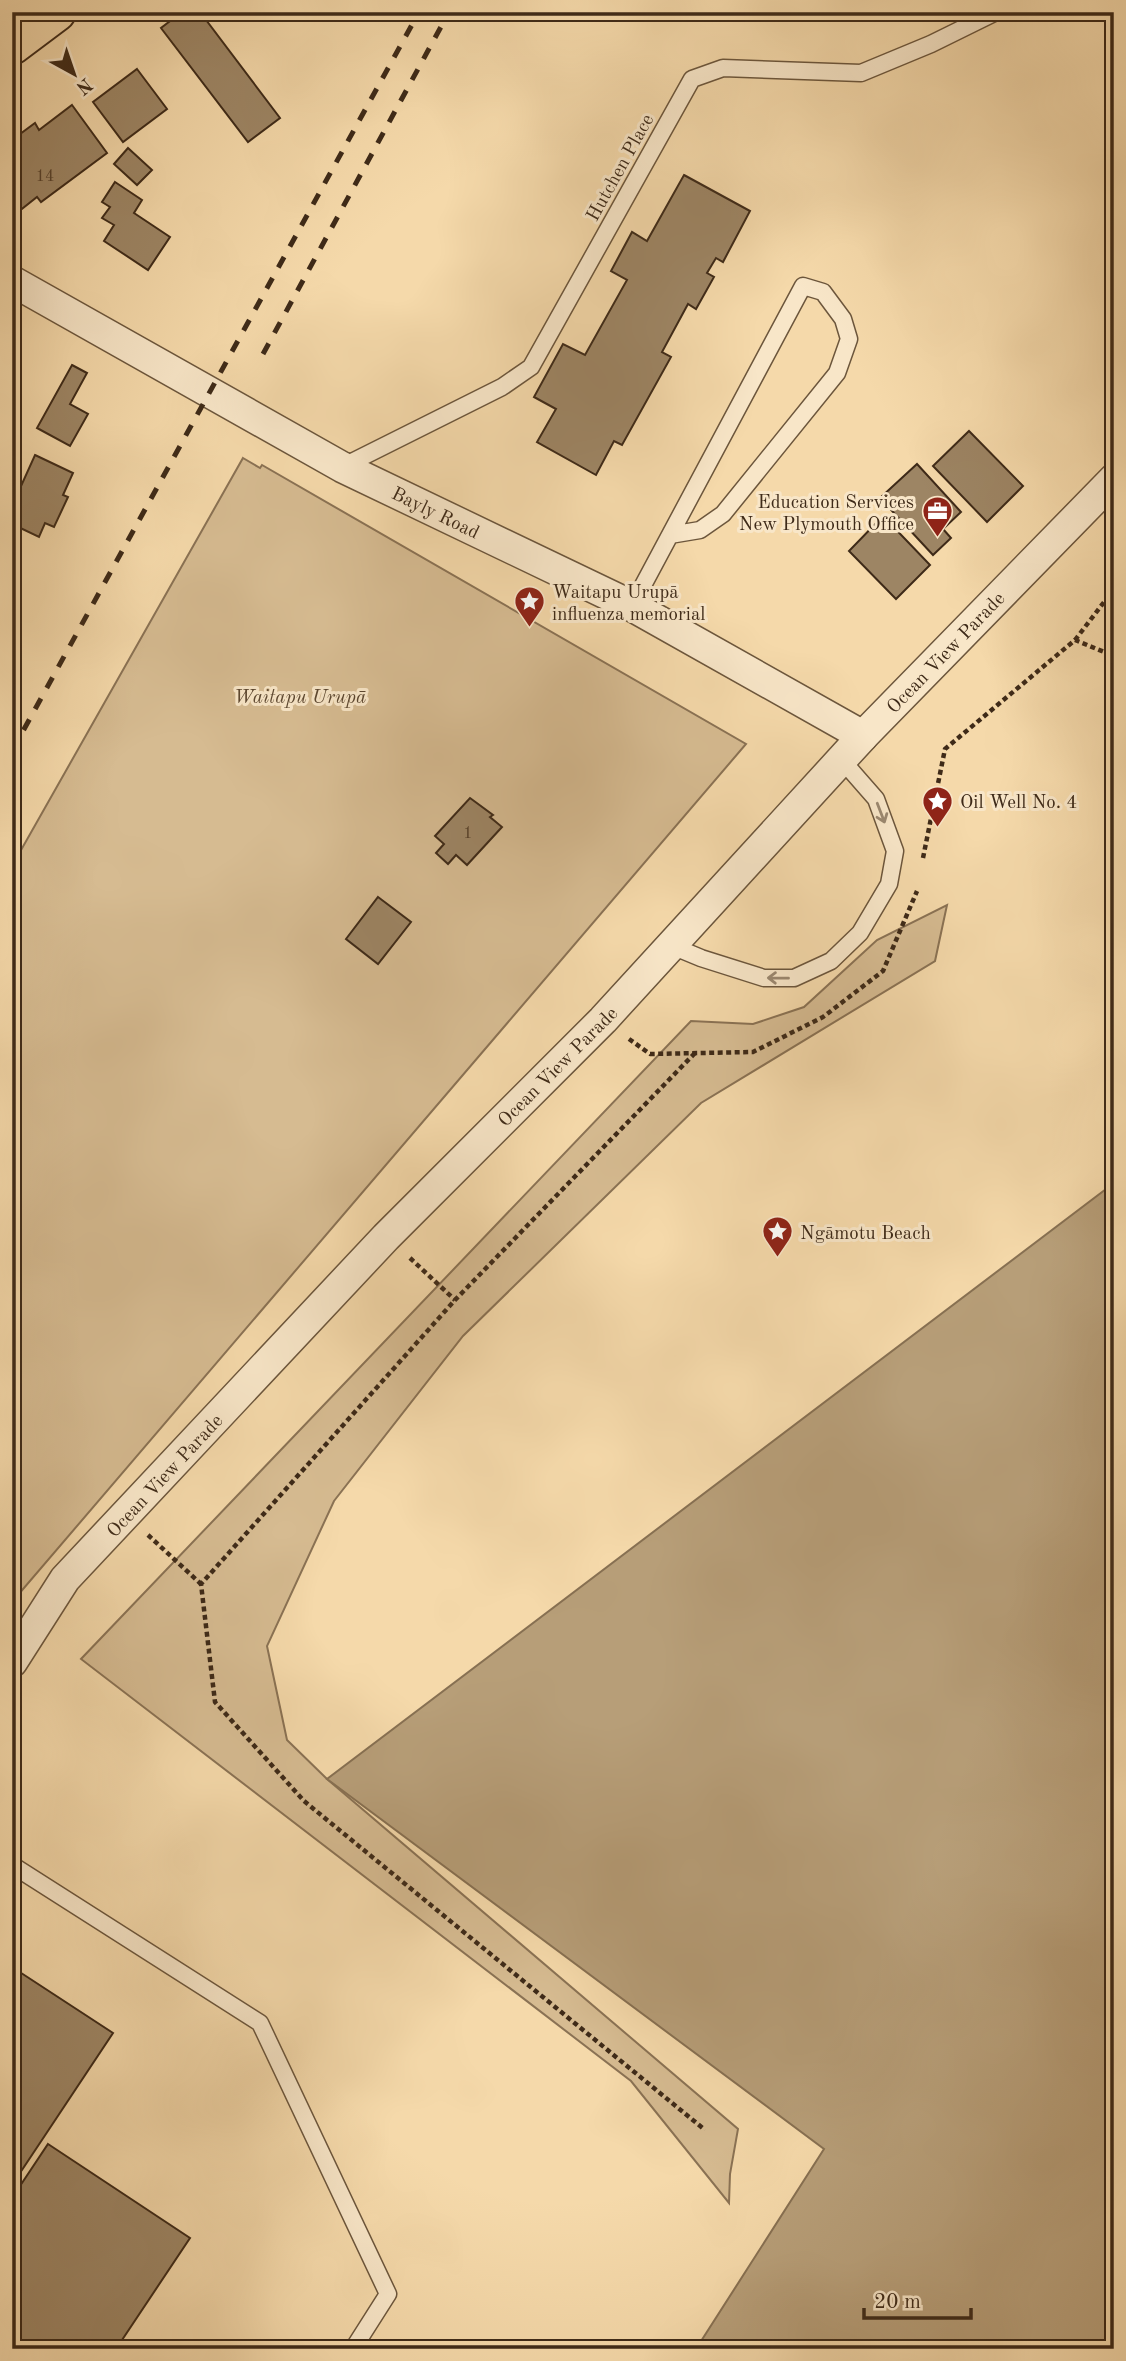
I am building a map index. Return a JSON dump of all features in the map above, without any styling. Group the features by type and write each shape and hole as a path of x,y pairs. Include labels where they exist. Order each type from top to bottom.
{"highway":[{"path":"12,45 56,12"}],"street":[{"name":"Bayly Road","path":"12,281 342,467 632,607 863,736"},
{"name":"Ocean View Parade","path":"12,1662 65,1579 386,1237 603,1020 841,759 1114,479"}],"lane":[{"name":"Hutchen Place","path":"342,467 502,387 531,367 692,79 723,68 861,73 931,44 996,12"},
{"path":"632,607 670,535 803,286 823,292 843,319 849,339 837,373 723,513 700,530 670,535"},
{"path":"672,946 764,978 794,978 831,961 860,933 889,884 895,850 876,799 841,759"},
{"path":"12,1865 260,2023 388,2294 353,2349"}],"path":[{"path":"1075,640 1114,589"},
{"path":"201,1584 456,1300 695,1053"},
{"path":"386,1237 456,1300"},
{"path":"127,1516 201,1584 215,1702 304,1801 705,2130"}],"green space":[{"name":"Waitapu Urupā","path":"243,458 260,468 262,465 746,744 12,1602 12,866"},
{"path":"947,905 935,961 701,1103 463,1336 334,1501 267,1646 287,1740 327,1779 738,2129 730,2174 729,2203 631,2081 81,1659 691,1021 753,1024 804,1007 877,940"}],"shaded area":[{"path":"1114,1183 1114,2349 696,2349 824,2149 327,1779"}],"building":[{"path":"182,12 200,12 280,118 248,142 161,28"},
{"path":"137,69 167,109 123,142 93,102"},
{"path":"72,105 107,153 41,202 37,197 18,212 12,203 12,140 35,123 39,130"},
{"path":"128,148 152,170 137,185 114,164"},
{"path":"684,175 750,211 723,262 716,258 707,273 714,277 696,309 688,304 662,352 671,357 622,445 614,441 596,475 537,442 556,409 534,397 563,344 585,355 627,280 611,271 632,232 647,241"},
{"path":"115,182 142,200 134,213 170,237 148,270 104,241 114,225 102,218 110,207 102,202"},
{"path":"72,365 87,373 70,404 88,414 70,446 37,428"},
{"path":"969,431 1023,486 987,522 933,466"},
{"path":"35,455 73,473 63,495 68,497 54,527 45,523 39,537 12,524 12,506"},
{"path":"917,464 961,512 943,529 951,538 933,555 880,498"},
{"path":"883,516 930,565 896,599 849,551"},
{"path":"470,798 493,815 490,817 502,827 467,865 456,855 448,864 436,853 444,844 435,836"},
{"path":"378,897 411,922 378,964 346,939"},
{"path":"12,1967 113,2033 12,2185"},
{"path":"48,2144 190,2238 116,2349 12,2349 12,2198"}],"railway":[{"path":"12,751 419,12"},
{"path":"263,354 449,12"}],"place":[{"name":"Education Services New Plymouth Office","path":"937,539"},
{"name":"Waitapu Urupā influenza memorial","path":"529,629"},
{"name":"Oil Well No. 4","path":"937,828"},
{"name":"Ngāmotu Beach","path":"777,1259"}]}
